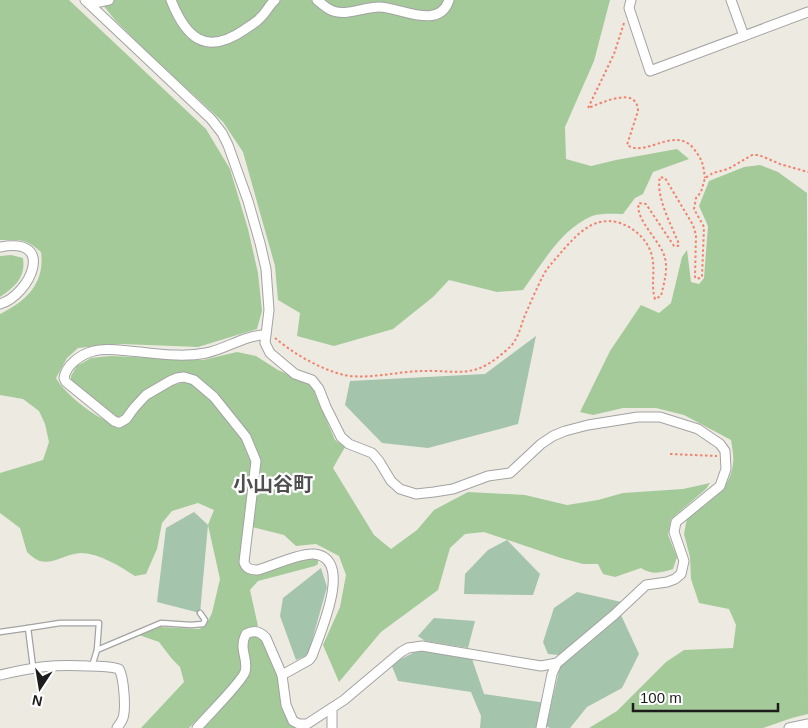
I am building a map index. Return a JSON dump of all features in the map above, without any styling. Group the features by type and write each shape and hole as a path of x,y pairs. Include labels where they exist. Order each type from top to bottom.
{"street":[{"path":"88,2 108,0"},
{"path":"171,0 178,18 193,35 209,44 222,42 260,19 275,0"},
{"path":"316,0 341,13 366,7 381,7 432,16 444,10 449,0"},
{"path":"731,0 744,36"},
{"path":"88,2 210,119 222,133 248,201 266,269 270,310 265,344 270,353 295,374 312,380 319,389 326,408 341,437 349,444 372,453 379,461 390,481 400,489 416,494 453,489 488,476 510,473 541,444 565,430 638,417 660,417 698,429 720,444 726,456 726,469 720,486 676,522 674,532 684,561 681,574 667,582 646,584 614,615 557,663 552,674 541,728"},
{"path":"630,4 650,71 808,12"},
{"path":"0,248 12,245 21,246 34,258 35,265 31,275 20,290 7,302 0,304"},
{"path":"265,335 252,337 205,353 187,355 118,350 95,351 81,356 66,369 64,378 66,382 107,416 119,423 126,419 146,395 177,378 189,378 214,397 246,438 256,460 245,565 249,569 258,570 313,554 324,557 334,574 335,581 332,596 312,656 309,660 282,675"},
{"path":"196,728 241,679 245,668 242,646 246,634 253,631 263,634 282,675 286,705 293,721 299,724 307,724 344,700 408,648 422,646 541,666 557,663"},
{"path":"0,675 33,667 61,664 108,667 120,671 124,708 123,718 117,728"},
{"path":"332,708 332,728"},
{"path":"791,728 808,724"}],"lane":[{"path":"97,650 161,623 203,624 205,620 200,613"},
{"path":"0,632 60,623 98,624 97,650 92,666"},
{"path":"28,628 33,667"}],"path":[{"path":"265,335 274,338 293,353 342,374 355,377 424,371 450,372 480,368 511,346 544,274 574,238 585,227 605,221 629,226 636,231 650,249 655,299 661,296 666,277 665,258 662,248 643,221 638,208 639,203 646,204 674,246 679,244 664,211 659,183 660,177 665,178 693,225 697,247 695,277 697,279 702,277 704,227 694,209 696,198 701,192 705,178 703,161 689,143 680,140 638,149 627,146 638,111 638,106 634,99 626,97 588,108 614,54 630,4"},
{"path":"705,178 713,173 728,169 752,155 759,154 780,164 808,172"},
{"path":"670,454 726,456"}],"green space":[{"path":"0,0 69,0 206,129 230,169 248,229 258,273 262,311 257,329 198,347 122,344 78,348 67,358 56,378 67,393 86,409 107,421 125,425 148,399 175,384 186,382 192,384 212,398 243,439 253,460 247,521 243,531 240,562 244,570 305,558 318,558 318,564 315,566 258,581 250,590 258,626 247,629 242,673 189,728 141,728 184,682 180,667 159,642 139,635 160,627 199,629 206,625 212,613 220,579 208,525 214,510 198,503 172,511 162,523 157,549 146,574 135,576 110,561 88,554 81,553 45,562 38,560 27,552 20,528 0,513 0,473 43,460 49,442 45,424 39,411 23,399 0,395 0,314 26,297 32,290 40,273 41,252 27,242 0,240"},
{"path":"99,0 610,0 594,61 565,127 566,159 591,166 677,149 689,159 653,172 643,194 635,198 623,214 592,216 571,229 553,248 523,290 497,292 449,280 433,297 393,329 334,346 297,336 300,313 278,300 275,266 243,152 223,122 146,51 115,20"},
{"path":"760,165 778,172 807,193 808,714 763,728 589,728 617,711 666,662 684,650 733,648 736,625 729,609 699,603 691,579 690,557 684,534 687,518 709,502 723,489 728,481 733,460 731,440 684,415 656,408 623,408 593,415 580,412 610,351 641,305 659,313 671,303 682,257 687,250 691,282 699,284 704,278 708,226 699,206 709,181 744,167"},
{"path":"11,255 23,258 23,271 15,285 0,297 0,256"},
{"path":"536,336 518,424 428,448 382,443 345,405 350,381 485,374"},
{"path":"237,352 256,356 278,370 311,384 335,440 345,447 333,468 374,535 391,549 417,530 434,510 468,492 525,495 567,505 598,500 623,493 683,489 710,483 706,489 671,519 668,535 677,557 673,569 664,572 657,573 641,568 615,577 603,574 598,564 583,564 561,558 484,532 465,534 450,548 438,590 381,632 339,682 323,645 340,607 346,575 339,556 316,544 296,546 284,535 252,527 258,460 201,383 169,378 124,418 114,419 71,380 71,376 77,366 91,358 110,356 203,360"},
{"path":"194,512 208,525 200,613 157,602 166,528"},
{"path":"507,540 540,574 533,595 464,594 465,574 488,550"},
{"path":"321,568 327,587 308,655 296,660 280,616 283,598"},
{"path":"577,592 626,603 559,655 548,654 543,642 554,608"},
{"path":"621,615 639,654 622,688 587,707 570,728 550,728 546,726 560,667"},
{"path":"434,618 475,621 468,648 425,641 418,636"},
{"path":"249,636 262,636 277,670 284,712 291,724 297,728 201,728 243,680 244,646"},
{"path":"419,650 472,659 484,694 546,703 539,728 480,728 481,716 471,692 398,681 391,664"}],"district":[{"name":"小山谷町","path":"273,484"}]}
